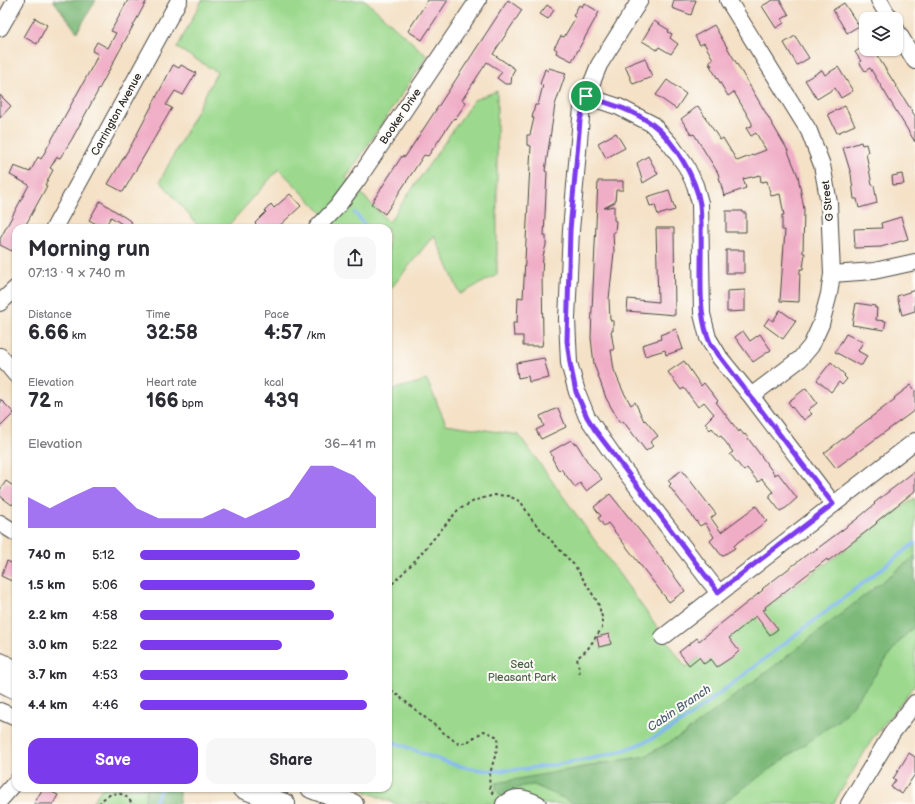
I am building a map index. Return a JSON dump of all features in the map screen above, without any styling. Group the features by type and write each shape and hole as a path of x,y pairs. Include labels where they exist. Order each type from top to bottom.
{"main road":[{"path":"0,663 12,669"},
{"path":"0,681 12,687"},
{"path":"0,689 12,695"},
{"path":"253,792 285,804"},
{"path":"322,792 353,804"}],"street":[{"path":"0,28 16,0"},
{"name":"Carrington Avenue","path":"56,224 179,0"},
{"name":"Booker Drive","path":"321,224 338,208 478,0"},
{"path":"640,0 600,65 586,96 580,121 570,230 567,341 573,380 580,403 595,430 718,592"},
{"name":"G Street","path":"728,0 792,100 817,150 827,186 832,274 826,309 821,324 811,346 796,362 751,396"},
{"path":"879,0 886,12"},
{"path":"903,41 915,61"},
{"path":"586,96 619,107 652,124 671,145 686,166 700,203 702,304 704,326 713,349 751,396 833,504"},
{"path":"832,274 874,272 915,262"},
{"path":"0,304 12,292"},
{"path":"0,356 12,370"},
{"path":"663,637 718,592 915,441"},
{"path":"0,523 12,530"},
{"path":"849,804 892,733 915,703"},
{"path":"0,711 12,716"},
{"path":"0,800 12,786"},
{"path":"504,804 512,799 520,797 538,804"}],"path":[{"path":"392,584 413,563 458,510 476,500 496,495 509,496 521,502 532,520 575,566 598,603 602,617 602,628 587,650 577,658 580,676"},
{"path":"392,691 459,744 467,742 484,731 498,737 499,742 490,784"},
{"path":"99,804 112,794 118,793 128,798 132,804"}],"green space":[{"path":"53,0 96,0 77,32"},
{"path":"202,0 365,0 427,56 346,178 389,222 474,100 497,91 497,275 460,294 434,235 392,287 392,224 333,224 279,169 230,224 197,224 160,181 217,72 177,48"},
{"name":"Seat Pleasant Park","path":"427,380 446,424 519,435 686,667 915,498 915,685 873,738 833,804 396,804 367,792 392,792 392,390"},
{"path":"915,556 915,626 902,638 856,701 840,719 721,804 576,804 534,785 523,786 501,797 496,789 496,783 645,756 684,734 786,657"},
{"path":"99,792 146,792 144,804 91,804"},
{"path":"146,792 179,792 179,804 144,804"}],"building":[{"path":"128,0 147,0 72,139 60,158 57,157 50,168 53,170 45,185 47,186 26,224 12,224 12,251 0,245 0,239 29,185 10,175 14,166 30,172 38,157 41,159 93,65 98,54 92,51 97,42 108,48 116,33 111,31"},
{"path":"428,0 448,0 422,40 408,31"},
{"path":"508,0 522,10 493,54 515,69 512,74 511,84 505,84 497,78 502,72 487,62 462,100 466,103 428,156 424,155 385,214 371,204 402,156 405,157"},
{"path":"674,0 696,0 691,15 672,8"},
{"path":"773,0 780,0 789,15 782,19 784,23 776,28 762,6"},
{"path":"584,3 599,12 572,61 556,53 557,50 554,48 561,36 564,37 576,17 573,16 579,5 582,7"},
{"path":"844,3 859,26 847,33 833,10"},
{"path":"547,5 554,10 548,19 540,14"},
{"path":"35,18 47,25 37,44 24,37"},
{"path":"654,21 669,30 668,32 672,34 670,38 678,44 671,54 659,47 657,50 642,41"},
{"path":"714,25 787,149 798,176 804,209 803,253 805,253 803,269 800,269 799,302 780,301 785,230 782,230 782,215 784,215 780,194 771,196 767,181 761,182 760,175 743,179 746,188 724,196 718,173 694,134 692,135 681,119 698,106 720,140 723,138 737,161 766,150 756,133 751,136 746,128 752,126 752,123 734,92 728,96 709,64 712,66 709,61 713,59 704,43 700,45 695,36"},
{"path":"795,36 809,58 797,65 784,43"},
{"path":"859,49 859,56 877,56 915,116 915,142 870,68 865,71 855,52"},
{"path":"645,58 652,77 633,84 625,66"},
{"path":"173,65 179,68 181,65 196,73 183,95 175,91 166,105 172,108 123,192 108,184 133,142"},
{"path":"838,67 853,91 841,98 835,88 817,99 805,80 822,70 825,75"},
{"path":"549,68 566,73 555,105 545,171 547,172 544,236 546,236 546,245 543,256 542,275 543,339 542,346 523,346 523,336 514,336 513,323 517,323 518,297 523,298 531,146 527,145 527,135 530,135 535,105 538,105 543,85 540,84 545,69 548,71"},
{"path":"667,80 686,94 676,109 656,95"},
{"path":"0,95 11,106 0,118"},
{"path":"845,106 855,125 837,133 828,114"},
{"path":"616,133 625,148 606,158 598,143"},
{"path":"861,142 862,145 866,144 868,152 866,153 877,203 859,208 857,199 854,199 851,174 843,148"},
{"path":"648,156 658,174 643,183 637,163"},
{"path":"902,174 904,184 893,185 892,176"},
{"path":"598,181 623,181 623,190 616,190 615,202 604,208 614,206 614,220 616,221 615,232 613,232 614,252 609,299 610,320 613,321 613,331 611,331 614,350 611,350 614,370 623,391 631,405 635,402 644,421 645,420 658,436 650,442 653,446 646,451 623,421 620,423 606,398 594,364 591,338"},
{"path":"669,190 675,210 658,215 655,205 650,206 647,197"},
{"path":"290,194 301,206 281,224 256,224 255,223 266,212 265,211 271,204 274,208"},
{"path":"100,201 132,222 131,224 122,224 111,217 107,224 96,224 89,220"},
{"path":"726,211 743,211 743,213 746,213 746,232 726,232"},
{"path":"901,217 908,239 881,247 855,248 854,229 882,228 881,223"},
{"path":"656,228 674,228 675,315 627,311 628,299 658,302"},
{"path":"726,250 744,250 744,273 726,273"},
{"path":"745,290 745,311 727,312 727,291"},
{"path":"915,290 915,311 902,315 897,296"},
{"path":"856,303 875,306 875,308 877,308 876,320 886,321 884,330 852,325"},
{"path":"780,310 796,321 783,339 764,325 769,318 773,321"},
{"path":"676,329 683,349 666,355 665,350 645,356 642,345 661,339 660,335"},
{"path":"743,331 750,341 760,334 771,350 753,362 735,337"},
{"path":"846,334 863,342 858,351 867,356 862,365 859,365 835,352"},
{"path":"544,358 549,378 529,382 528,376 518,378 516,363"},
{"path":"684,361 701,386 704,383 718,401 716,402 739,432 740,430 744,435 745,434 775,475 778,473 797,498 786,508 780,511 770,498 770,495 773,492 762,479 758,482 747,468 744,471 730,454 733,452 721,436 719,437 712,428 710,430 705,423 714,414 704,402 698,407 684,388 681,390 668,372"},
{"path":"831,362 845,375 844,376 847,379 842,385 839,382 831,392 817,380"},
{"path":"911,385 915,390 915,410 836,468 824,453"},
{"path":"806,388 817,403 808,410 812,414 804,420 788,402"},
{"path":"0,399 12,411 12,415 0,427"},
{"path":"558,408 566,427 541,439 536,430 544,426 540,416"},
{"path":"571,440 574,444 576,443 589,464 602,479 586,491 580,483 575,487 561,469 559,471 550,452"},
{"path":"682,470 716,514 711,518 721,532 756,506 767,521 738,542 734,546 735,548 722,556 710,541 714,537 705,523 700,526 669,486 671,484 668,480"},
{"path":"915,471 915,491 867,531 828,561 827,559 765,607 766,609 763,610 778,629 770,635 756,616 729,638 739,651 735,655 717,667 711,659 704,664 699,657 689,665 679,652 697,638 699,641 763,590 762,589 857,519 875,504 874,503"},
{"path":"6,481 12,485 12,505 0,496 0,490"},
{"path":"610,494 656,551 685,591 669,602 608,523 604,526 598,518 601,516 594,507"},
{"path":"7,561 12,563 12,581 1,576"},
{"path":"609,634 611,644 599,647 597,637"},
{"path":"909,753 915,757 915,774 902,794 891,787 896,780 893,779"},
{"path":"41,792 52,792 58,795 53,804 34,804"}],"waterway":[{"path":"355,213 364,224"},
{"name":"Cabin Branch","path":"392,742 453,764 492,771 545,766 584,760 634,747 650,740 685,720 915,543"},
{"name":"Cabin Branch","path":"154,804 159,792"}],"route":[{"path":"586,96 619,107 642,117 658,130 686,166 700,203 702,314 704,326 711,345 833,504 718,592 664,523 595,430 580,403 573,380 567,341 570,230 580,121 582,107 586,96"}]}
